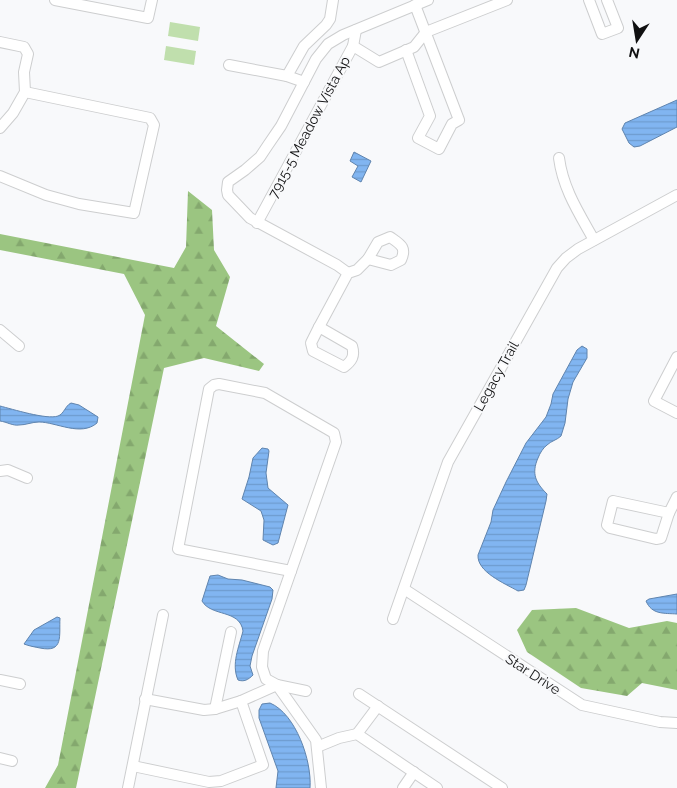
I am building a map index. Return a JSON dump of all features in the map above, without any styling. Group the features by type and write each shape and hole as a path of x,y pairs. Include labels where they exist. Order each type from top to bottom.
{"street":[{"path":"55,0 148,18 152,0"},
{"path":"287,76 304,46 330,19 333,0"},
{"path":"348,273 337,265 257,223 240,210 228,196 228,182 245,170 264,151 280,126 316,59 328,44 342,35 428,0"},
{"path":"353,46 379,62 414,47 426,32 506,0"},
{"path":"589,0 602,34 618,28 607,0"},
{"path":"406,50 430,116 418,138 439,149 452,124 459,120 415,5"},
{"name":"7915-5 Meadow Vista Ap","path":"257,223 353,46 356,30"},
{"path":"0,42 24,46 28,54 24,72 25,92 0,128"},
{"path":"229,65 287,76 304,82"},
{"path":"0,176 46,195 79,204 134,214 154,125 150,118 25,92"},
{"path":"559,158 566,190 594,240"},
{"name":"Legacy Trail","path":"393,619 448,462 557,268 566,258 594,240 677,195"},
{"path":"319,327 348,273 356,270 368,259"},
{"path":"0,330 19,346"},
{"path":"677,357 654,401 677,413"},
{"path":"291,571 178,549 210,389 214,385 219,384 265,393 334,433 336,442 261,659 266,679 278,685 306,691"},
{"path":"0,471 8,470 27,478"},
{"path":"669,513 613,501 607,525 610,528 656,540 661,538 669,513 677,497"},
{"name":"Star Drive","path":"404,589 582,705 660,722 677,723"},
{"path":"128,788 163,614"},
{"path":"215,709 231,632"},
{"path":"0,680 20,684"},
{"path":"146,698 204,710 215,709 241,701 278,685"},
{"path":"278,685 316,740 320,788"},
{"path":"360,694 502,788"},
{"path":"133,766 220,784 263,765 241,701"},
{"path":"317,747 339,738 358,734 378,706"},
{"path":"358,734 437,788"},
{"path":"0,758 12,761"},
{"path":"403,788 414,772"}],"green space":[{"path":"170,22 200,27 198,41 168,36"},
{"path":"166,46 196,51 194,65 164,60"},
{"path":"188,191 212,210 214,250 230,277 216,326 264,364 259,371 204,358 164,368 76,788 45,788 58,765 145,315 124,274 0,250 0,234 174,268 186,247"},
{"path":"576,608 629,628 667,621 677,623 677,690 642,683 627,696 581,688 527,652 517,630 532,610"}],"water":[{"path":"677,100 677,127 640,146 634,147 629,143 622,129 625,123"},
{"path":"354,152 371,161 361,182 352,177 358,166 350,161"},
{"path":"582,346 587,349 587,358 573,382 561,436 544,448 536,464 536,478 547,494 526,585 524,590 518,591 487,572 482,567 478,555 491,522 493,510 506,482 526,443 546,417 553,394 577,350"},
{"path":"71,403 79,405 98,417 97,423 84,429 76,429 46,423 36,422 17,425 0,421 0,406 29,414 53,417 60,415"},
{"path":"262,448 269,451 266,473 268,488 288,505 278,543 273,545 263,540 264,520 261,511 242,499 253,458"},
{"path":"218,575 228,579 242,580 270,587 273,590 272,599 252,656 250,666 253,675 244,681 238,680 235,668 236,656 243,631 241,624 237,619 206,606 202,601 210,576"},
{"path":"677,594 677,614 655,611 646,601 649,599"},
{"path":"57,617 60,618 60,637 57,645 48,649 24,644 34,630"},
{"path":"270,703 288,717 295,728 305,752 310,777 310,788 276,788 278,771 259,718 259,710 262,704"}]}
